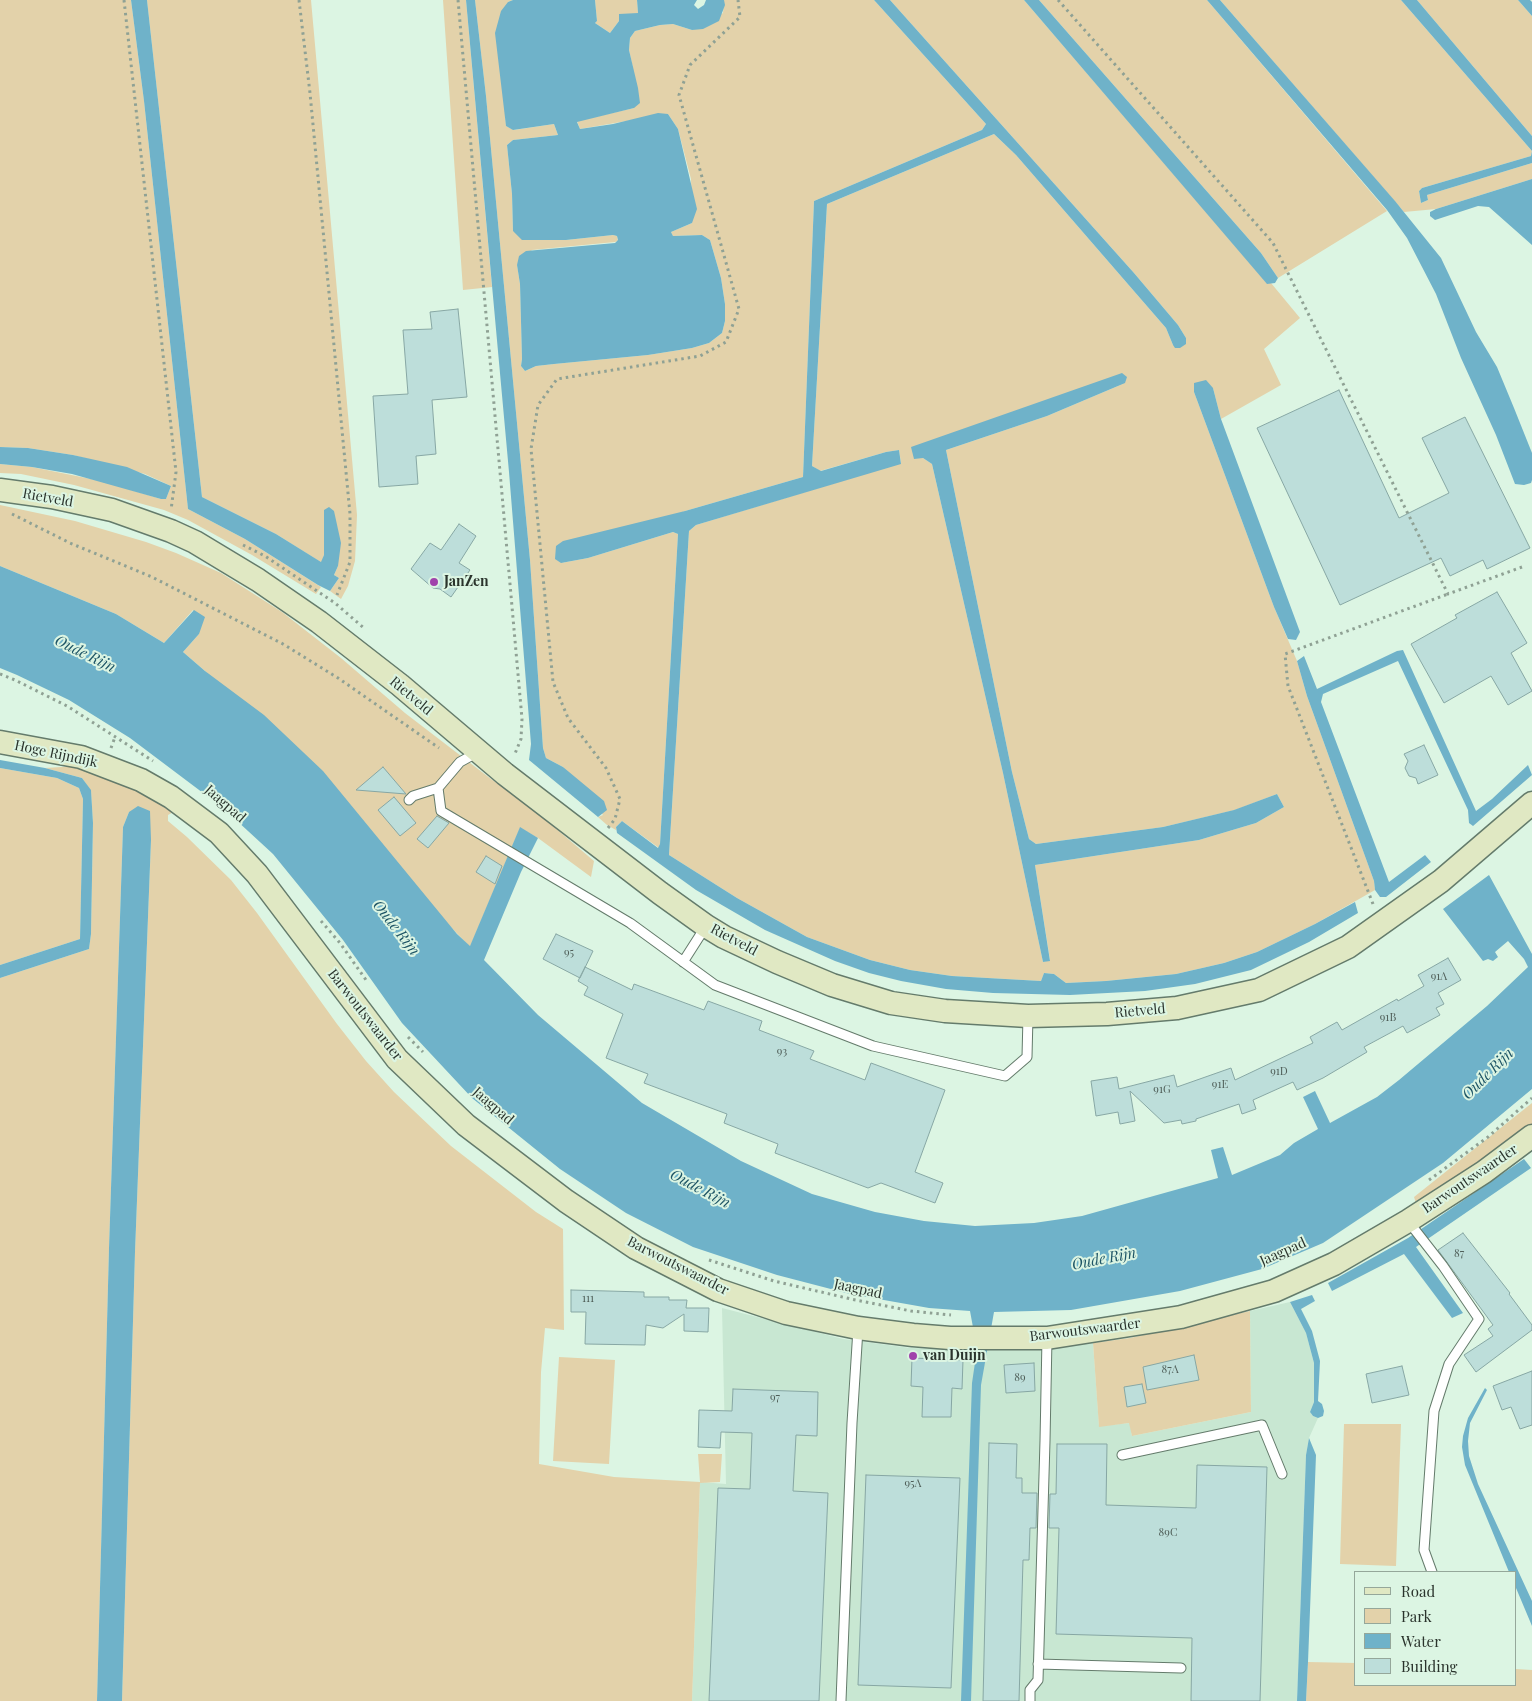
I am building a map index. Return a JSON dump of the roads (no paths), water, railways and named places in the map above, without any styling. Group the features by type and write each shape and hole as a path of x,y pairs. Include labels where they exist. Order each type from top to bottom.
{"street":[{"name":"Rietveld","path":"0,490 52,497 171,520 195,542 258,580 319,622 400,685 469,757 505,774 706,926 777,962 832,985 891,1003 946,1010 1028,1016 1107,1014 1177,1008 1259,990 1348,947 1441,881 1532,803"},
{"name":"Hoge Rijndijk","path":"0,742 81,757 111,767"},
{"name":"Barwoutswaarder","path":"111,767 141,780 171,797 219,834 257,874 397,1059 466,1125 566,1201 636,1248 718,1290 786,1313 858,1328 913,1335 966,1338 1047,1338 1181,1317 1274,1291 1334,1264 1412,1225 1484,1172 1530,1142"}],"lane":[{"path":"409,800 413,796 438,788 469,757"},
{"path":"438,788 441,812 630,923 715,985 873,1046 1005,1076 1027,1057 1028,1016"},
{"path":"684,962 706,926"},
{"path":"1412,1225 1479,1319 1449,1364 1434,1410 1424,1550 1432,1571"},
{"path":"842,1701 858,1328"},
{"path":"1030,1701 1030,1690 1038,1680 1047,1338"},
{"path":"1122,1456 1262,1425 1282,1474"},
{"path":"1038,1664 1181,1668"}],"water":[{"path":"131,0 147,0 202,497 276,534 321,562 324,555 324,510 329,507 334,511 341,543 338,566 334,575 339,578 330,591 245,539 188,509 144,101"},
{"path":"466,0 475,0 486,96 530,560 543,748 546,758 563,767 604,801 607,810 598,817 529,760 531,744 509,472"},
{"path":"513,0 595,0 597,21 595,23 610,33 619,21 619,14 638,13 637,0 697,0 694,5 698,9 704,5 706,0 724,0 725,5 719,21 703,29 692,30 673,24 635,31 630,38 629,50 640,103 634,108 577,122 580,129 613,124 658,113 668,114 678,129 697,209 692,223 671,232 673,236 702,235 710,240 721,278 725,304 725,321 722,333 709,343 692,348 648,355 536,366 525,371 521,366 520,284 517,265 519,256 526,251 615,243 618,240 617,236 613,235 566,240 522,240 513,231 512,194 507,145 513,140 558,135 554,124 513,130 506,126 495,33 501,11 508,2"},
{"path":"874,0 890,0 1134,273 1178,325 1186,338 1186,344 1180,348 1175,348 1166,328 1016,155 994,134 827,204 812,466 821,471 899,450 901,464 696,525 689,531 669,855 737,898 807,937 870,960 910,970 952,976 1041,981 1044,973 1054,974 1066,983 1176,974 1224,963 1257,952 1355,902 1358,913 1309,942 1251,970 1195,984 1145,991 1070,995 993,993 946,989 901,981 869,973 835,961 765,930 696,890 617,833 616,827 622,821 658,848 660,844 678,534 673,532 588,558 561,563 555,559 556,546 563,541 685,511 803,477 814,201 982,130 986,124"},
{"path":"1024,0 1039,0 1261,253 1278,278 1275,283 1267,284"},
{"path":"1207,0 1220,0 1395,201 1441,258 1476,332 1497,367 1532,453 1531,483 1524,485 1515,484 1436,294 1407,238 1387,210"},
{"path":"1401,0 1417,0 1532,136 1532,151"},
{"path":"1518,0 1530,0 1532,2 1532,16"},
{"path":"1532,151 1532,163 1427,195 1428,200 1421,203 1419,191 1422,188 1531,156"},
{"path":"1532,179 1532,245 1489,207 1478,206 1435,220 1430,216 1430,212 1436,209"},
{"path":"1122,373 1127,377 1125,383 1047,416 946,450 1012,772 1029,839 1036,844 1163,827 1234,810 1277,794 1284,807 1256,823 1199,840 1035,865 1050,961 1043,962 1003,773 932,464 923,458 914,459 911,447"},
{"path":"1206,380 1213,388 1221,419 1300,632 1296,640 1288,639 1274,607 1194,392 1194,383"},
{"path":"0,447 28,448 73,455 127,467 171,486 166,499 161,499 72,474 0,464"},
{"name":"Oude Rijn","path":"0,566 116,614 164,643 194,610 205,617 199,634 183,652 264,715 323,771 457,934 470,946 520,827 538,838 521,872 484,960 538,1015 642,1103 741,1161 812,1194 875,1212 924,1221 975,1226 1034,1223 1082,1216 1218,1178 1211,1150 1223,1147 1232,1175 1280,1155 1294,1143 1318,1129 1303,1097 1315,1091 1330,1123 1377,1097 1487,1006 1528,967 1524,959 1508,941 1495,952 1498,957 1493,961 1488,959 1483,961 1443,909 1489,875 1532,954 1532,1089 1443,1163 1323,1243 1262,1269 1180,1291 1071,1310 994,1312 981,1385 971,1701 961,1701 972,1383 977,1349 970,1311 929,1308 850,1294 777,1275 693,1247 626,1213 560,1169 472,1098 402,1023 343,940 273,854 223,808 130,738 69,700 0,668"},
{"path":"1403,650 1476,811 1492,799 1528,765 1532,775 1473,826 1469,823 1468,810 1398,661 1323,694 1321,702 1389,882 1425,855 1431,862 1386,897 1380,897 1375,890 1374,881 1307,696 1297,661 1304,656 1317,689 1397,651"},
{"path":"0,760 45,768 82,778 91,790 93,823 91,934 89,949 0,978 0,965 80,939 83,799 79,788 57,778 0,768"},
{"path":"138,806 150,811 151,840 135,1252 122,1701 97,1701 123,827 129,812"},
{"path":"1524,1159 1531,1168 1416,1247 1463,1313 1452,1318 1404,1254 1332,1291 1328,1283 1408,1238"},
{"path":"1312,1295 1315,1301 1301,1309 1312,1331 1320,1361 1318,1401 1322,1404 1324,1411 1323,1416 1318,1418 1310,1412 1314,1402 1314,1363 1306,1333 1290,1302"},
{"path":"1485,1388 1487,1390 1470,1423 1469,1456 1478,1484 1532,1601 1532,1626 1517,1590 1517,1571 1509,1571 1465,1465 1462,1447 1468,1418"},
{"path":"1309,1438 1316,1455 1308,1662 1306,1701 1297,1701 1306,1455"}],"place":[{"name":"JanZen","path":"434,582"},
{"name":"van Duijn","path":"913,1356"}]}
